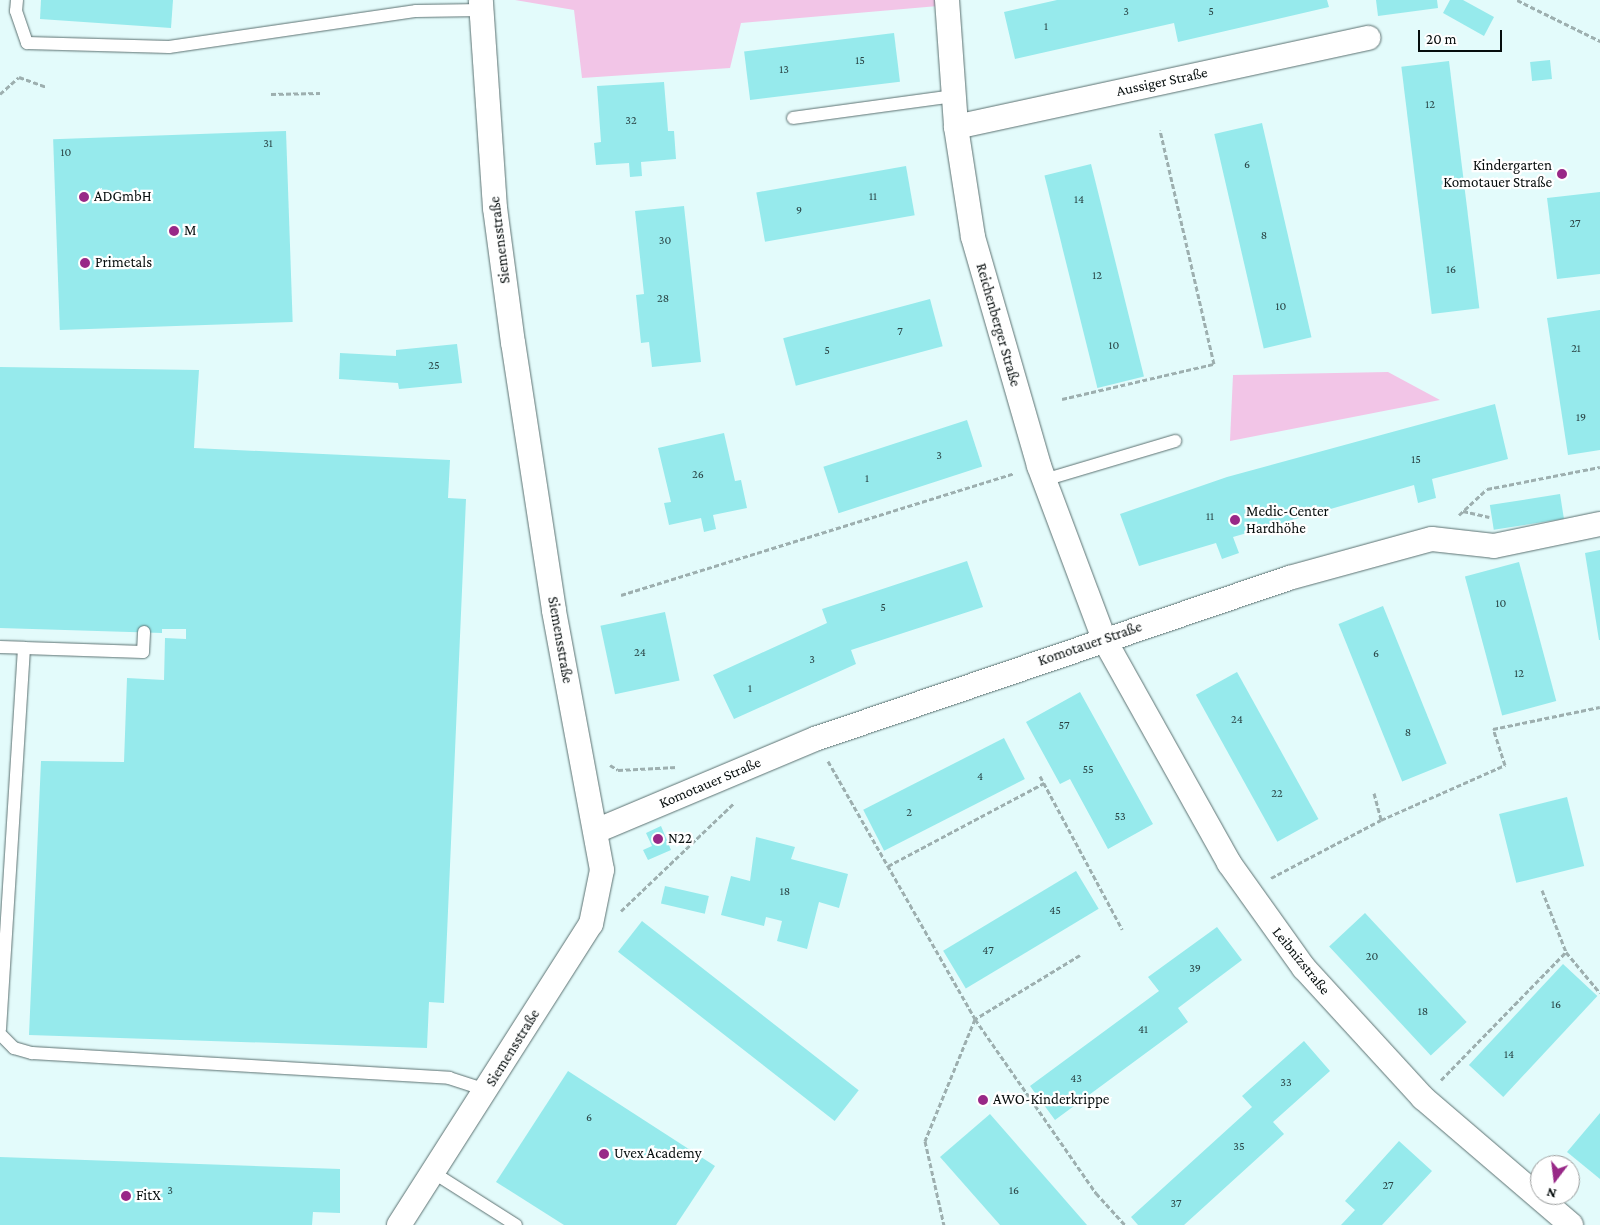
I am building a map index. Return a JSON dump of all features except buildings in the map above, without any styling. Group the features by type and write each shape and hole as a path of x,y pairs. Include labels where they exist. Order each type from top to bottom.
{"street":[{"name":"Reichenberger Straße","path":"947,0 956,127 973,237 1042,473 1104,639"},
{"name":"Siemensstraße","path":"399,1225 434,1173 591,924 602,870 554,610 513,344 495,208 482,5"},
{"name":"Aussiger Straße","path":"956,127 1368,38"},
{"name":"Komotauer Straße","path":"596,831 815,739 1104,639 1289,578 1432,539 1494,546 1600,524"},
{"name":"Leibnizstraße","path":"1104,639 1248,891 1304,968 1423,1098 1571,1225"}],"lane":[{"path":"17,0 16,11 27,43 169,47 416,11 482,5"},
{"path":"793,118 954,96"},
{"path":"1042,473 1175,442"},
{"path":"0,647 143,652 144,632"},
{"path":"0,1029 24,648"},
{"path":"0,1034 14,1048 32,1053 449,1078 486,1090"},
{"path":"434,1173 516,1225"}],"path":[{"path":"1517,0 1600,41"},
{"path":"0,94 19,76 46,87"},
{"path":"271,94 320,93"},
{"path":"1062,399 1214,364 1160,130"},
{"path":"1432,539 1487,489 1600,467"},
{"path":"621,595 666,584 1042,473"},
{"path":"1463,511 1492,518"},
{"path":"1248,891 1381,820 1505,764 1493,729 1600,707"},
{"path":"815,739 975,1019 1096,1193 1125,1225"},
{"path":"580,748 618,770 683,766"},
{"path":"1040,776 1122,928"},
{"path":"888,866 1044,783"},
{"path":"1374,793 1381,820"},
{"path":"616,914 639,896 695,836 742,796"},
{"path":"1542,890 1566,952 1600,993"},
{"path":"1423,1098 1566,952"},
{"path":"944,1225 925,1141 975,1019 1080,956"}],"shaded area":[{"path":"515,0 938,0 938,6 741,23 730,68 582,78 574,10"},
{"path":"1388,372 1440,400 1230,441 1233,375"}],"place":[{"name":"Kindergarten Komotauer Straße","path":"1562,174"},
{"name":"ADGmbH","path":"84,197"},
{"name":"M","path":"174,231"},
{"name":"Primetals","path":"85,263"},
{"name":"Medic-Center Hardhöhe","path":"1235,520"},
{"name":"N22","path":"658,839"},
{"name":"AWO-Kinderkrippe","path":"983,1100"},
{"name":"Uvex Academy","path":"604,1154"},
{"name":"FitX","path":"126,1196"}]}
